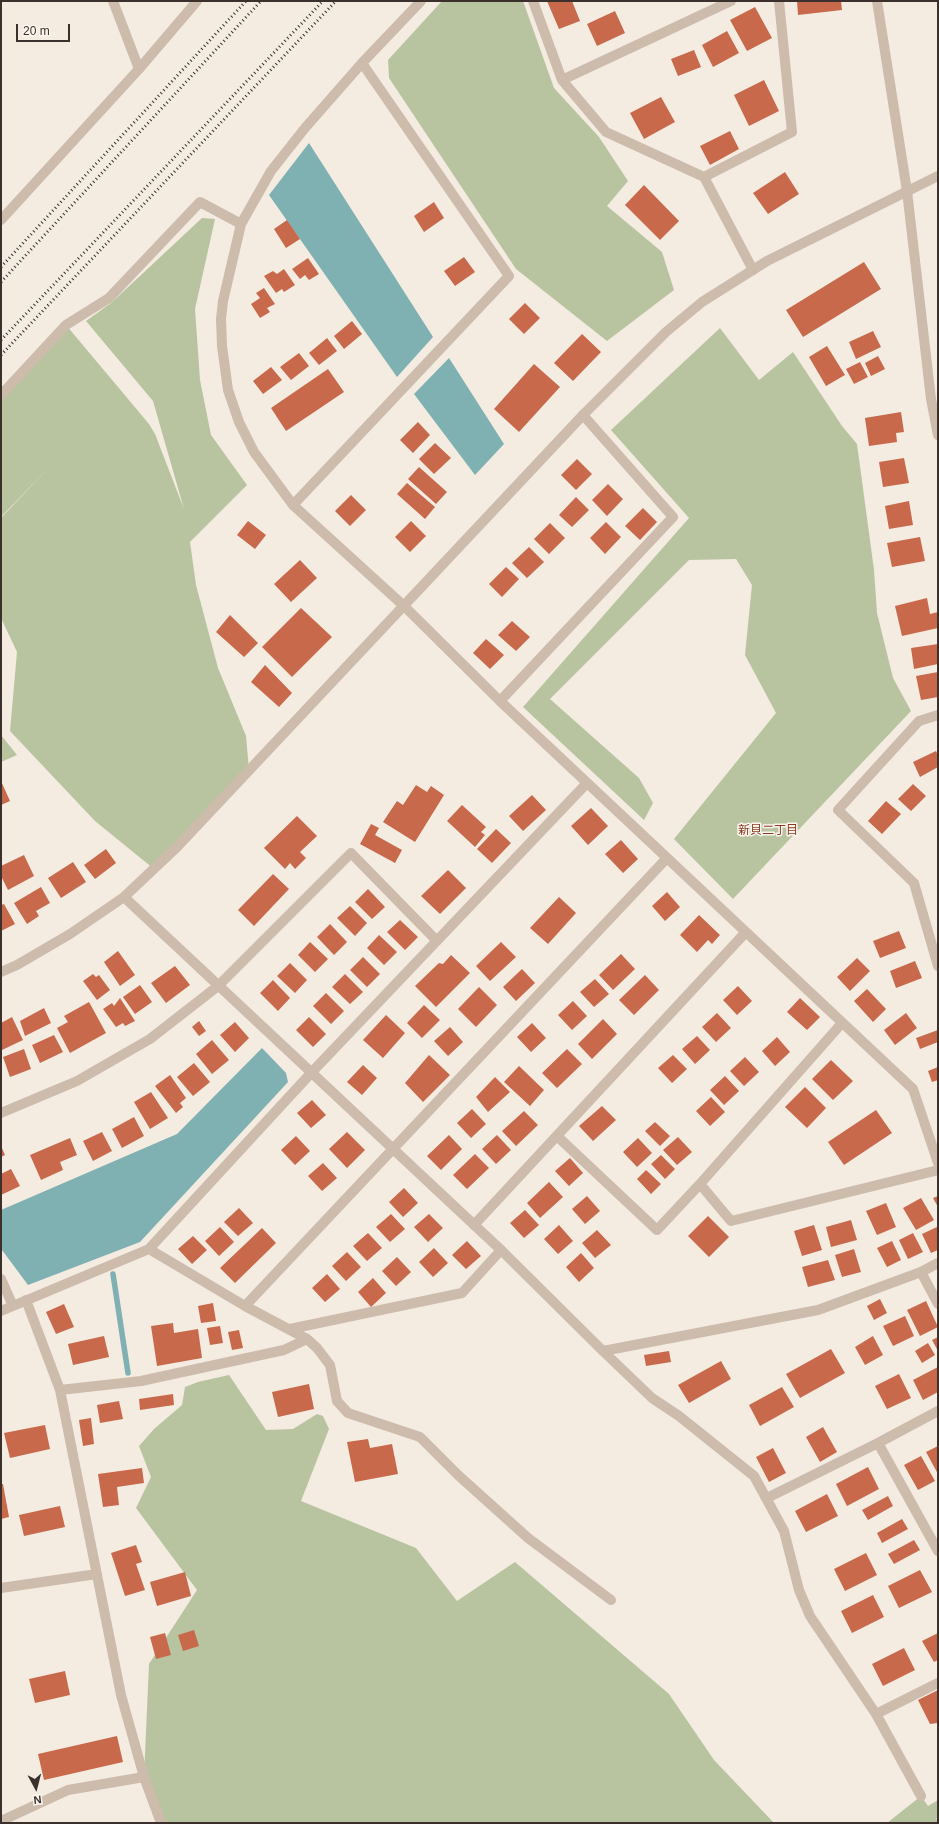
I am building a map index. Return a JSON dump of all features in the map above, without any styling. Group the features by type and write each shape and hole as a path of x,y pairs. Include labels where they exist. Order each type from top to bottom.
{"street":[{"path":"113,1 139,68"},
{"path":"1,220 139,68 197,1"},
{"path":"421,1 362,63 305,128 272,171 241,224 223,301 221,319 222,346 228,390 239,422 254,452 293,505 404,606 500,701 913,1089 938,1163"},
{"path":"532,1 562,80 606,132 704,177 753,270"},
{"path":"562,80 731,1"},
{"path":"704,177 792,132 779,1"},
{"path":"877,1 907,191 931,399 938,435"},
{"path":"293,505 508,276 362,63"},
{"path":"1,972 17,965 70,934 124,897 177,847 582,415 666,332 702,302 766,261 938,176"},
{"path":"1,395 66,325 109,298 200,202 241,224"},
{"path":"500,701 673,517 582,415"},
{"path":"938,715 919,721 838,810 914,883 938,966"},
{"path":"1,1311 149,1249 312,1072 587,783"},
{"path":"1,1113 77,1081 150,1039 218,986 351,853 437,940"},
{"path":"245,1306 667,858"},
{"path":"124,897 501,1250 652,1398 679,1416 754,1476 784,1531 799,1590 807,1610 876,1714 921,1796"},
{"path":"474,1225 746,932"},
{"path":"557,1136 657,1230 700,1184 842,1023"},
{"path":"700,1184 731,1221 938,1170"},
{"path":"149,1249 245,1306 307,1339 317,1348 330,1365 337,1401 348,1413 420,1437 458,1475 528,1538 611,1600"},
{"path":"290,1330 462,1293 501,1250"},
{"path":"603,1351 818,1310 921,1272 938,1263"},
{"path":"921,1272 938,1304"},
{"path":"1,1279 13,1306"},
{"path":"26,1300 60,1390 121,1695 144,1777 161,1823"},
{"path":"60,1390 141,1381 284,1350 307,1339"},
{"path":"767,1498 878,1444 938,1411"},
{"path":"878,1444 938,1550"},
{"path":"1,1588 97,1574"},
{"path":"876,1714 938,1683"},
{"path":"1,1821 68,1790 144,1777"}],"green space":[{"path":"442,1 523,1 554,88 599,137 628,181 607,206 662,252 674,290 607,341 516,269 389,78 388,60"},
{"path":"202,218 215,219 195,309 200,380 211,435 247,485 190,542 196,585 218,668 246,736 249,770 154,869 95,821 10,731 17,652 1,618 1,518 50,466 1,517 1,396 66,325 149,424 155,434 184,509 153,401 86,321 111,303"},
{"path":"720,328 759,380 793,352 842,426 857,444 874,570 877,613 893,678 911,711 733,899 674,839 776,713 745,655 752,585 736,559 689,560 550,699 639,778 653,803 644,820 523,707 689,518 611,430"},
{"path":"1,735 17,755 1,762"},
{"path":"229,1375 266,1430 293,1429 317,1414 323,1416 329,1429 301,1501 416,1548 457,1601 515,1562 669,1694 714,1760 774,1823 165,1823 144,1777 149,1664 197,1590 136,1508 151,1477 139,1446 154,1429 182,1405 185,1387 198,1382"},
{"path":"921,1796 928,1806 938,1800 938,1820 936,1818 938,1823 887,1823"}],"water":[{"path":"309,143 433,337 397,377 269,195"},
{"path":"449,358 504,444 475,475 414,394"},
{"path":"262,1048 286,1073 288,1082 140,1242 28,1285 2,1250 1,1210 177,1134"}],"building":[{"path":"547,1 572,1 580,21 559,29"},
{"path":"797,1 841,1 842,10 798,15"},
{"path":"755,7 772,38 747,51 730,20"},
{"path":"615,11 625,33 597,46 587,24"},
{"path":"727,31 739,53 713,67 702,45"},
{"path":"694,50 701,67 678,76 671,59"},
{"path":"764,80 779,111 749,126 734,95"},
{"path":"661,97 675,122 644,139 630,113"},
{"path":"730,131 739,149 710,165 700,146"},
{"path":"785,172 799,194 768,214 753,193"},
{"path":"644,185 679,221 660,240 625,205"},
{"path":"434,202 444,218 424,232 414,216"},
{"path":"287,220 300,239 286,248 274,229"},
{"path":"464,257 475,272 455,286 444,271"},
{"path":"308,258 319,274 309,280 305,275 300,279 292,269"},
{"path":"864,262 881,289 803,337 786,310"},
{"path":"284,269 295,285 284,292 282,289 276,293 264,276 273,271 277,274"},
{"path":"264,288 275,304 267,308 270,312 260,318 251,304 260,298 256,293"},
{"path":"525,303 540,318 524,334 509,319"},
{"path":"352,321 362,334 344,349 334,336"},
{"path":"873,331 881,347 856,359 849,342"},
{"path":"582,334 601,352 573,381 554,363"},
{"path":"327,338 337,351 319,365 309,353"},
{"path":"827,346 845,375 826,386 809,357"},
{"path":"299,353 309,366 291,380 280,367"},
{"path":"878,356 885,369 871,376 865,363"},
{"path":"860,362 868,377 854,384 846,369"},
{"path":"534,364 560,387 519,432 494,409"},
{"path":"271,367 282,380 263,394 253,381"},
{"path":"328,369 344,392 286,431 271,408"},
{"path":"901,412 904,432 896,433 897,442 869,446 865,418"},
{"path":"418,422 430,435 413,453 400,440"},
{"path":"435,443 451,458 434,474 419,459"},
{"path":"904,458 909,483 883,487 879,462"},
{"path":"577,459 592,474 576,490 561,475"},
{"path":"419,467 447,492 436,504 408,479"},
{"path":"407,483 435,507 425,519 397,494"},
{"path":"608,484 623,499 607,516 592,500"},
{"path":"351,495 366,510 350,526 335,511"},
{"path":"576,497 589,510 572,527 559,515"},
{"path":"909,501 913,525 889,529 885,506"},
{"path":"643,508 657,522 640,540 625,526"},
{"path":"248,521 266,535 255,549 237,535"},
{"path":"411,521 426,536 410,552 395,537"},
{"path":"606,522 621,537 605,554 590,538"},
{"path":"550,523 565,538 549,554 534,539"},
{"path":"920,537 925,561 892,567 887,543"},
{"path":"529,547 544,562 527,578 512,563"},
{"path":"300,560 317,578 291,602 274,584"},
{"path":"506,567 519,579 502,597 489,584"},
{"path":"927,598 930,614 938,612 938,628 902,636 895,606"},
{"path":"301,608 332,637 292,677 262,647"},
{"path":"230,615 258,643 244,657 216,632"},
{"path":"512,621 530,637 516,651 498,635"},
{"path":"486,639 504,655 490,669 473,653"},
{"path":"938,644 938,664 914,669 911,648"},
{"path":"265,665 292,693 279,707 251,682"},
{"path":"938,672 938,697 921,700 916,676"},
{"path":"936,751 938,755 938,767 920,777 913,762"},
{"path":"1,781 10,801 1,805"},
{"path":"913,784 926,796 911,811 898,799"},
{"path":"416,785 427,792 431,786 444,795 415,842 383,822 397,801 403,805"},
{"path":"532,795 546,810 523,831 509,816"},
{"path":"886,801 901,814 882,834 868,821"},
{"path":"462,805 486,827 481,832 485,835 475,847 447,821"},
{"path":"591,808 608,826 588,845 571,826"},
{"path":"297,816 317,836 300,852 306,858 295,869 290,863 285,869 264,848"},
{"path":"371,824 379,828 375,835 402,850 395,863 360,844"},
{"path":"496,829 511,843 492,863 477,849"},
{"path":"621,840 638,859 623,873 605,854"},
{"path":"106,849 116,863 95,879 84,865"},
{"path":"24,855 34,876 8,890 1,876 1,866"},
{"path":"73,862 86,882 61,898 48,878"},
{"path":"448,870 466,888 440,914 421,896"},
{"path":"273,874 289,889 254,926 238,910"},
{"path":"41,887 50,903 36,911 39,916 27,924 14,903"},
{"path":"368,889 385,907 372,919 355,902"},
{"path":"667,892 680,907 665,921 652,906"},
{"path":"559,897 576,913 548,944 530,928"},
{"path":"4,904 15,924 1,931 1,905"},
{"path":"350,906 367,923 355,936 337,918"},
{"path":"699,915 720,935 712,944 708,940 697,952 680,935"},
{"path":"400,920 418,937 405,950 387,932"},
{"path":"330,924 347,942 334,955 317,937"},
{"path":"899,931 906,948 880,958 873,941"},
{"path":"379,935 397,952 384,965 367,948"},
{"path":"310,942 328,959 315,972 298,955"},
{"path":"501,942 516,957 490,981 476,966"},
{"path":"118,951 135,975 120,986 104,962"},
{"path":"621,954 635,969 613,990 599,975"},
{"path":"451,955 470,973 436,1007 415,986 439,963 443,964"},
{"path":"363,957 380,974 367,987 350,970"},
{"path":"857,958 870,971 850,991 837,977"},
{"path":"915,961 922,978 896,988 890,971"},
{"path":"290,963 307,980 295,993 277,976"},
{"path":"175,966 190,985 166,1003 151,983"},
{"path":"522,969 535,983 516,1001 503,987"},
{"path":"93,974 96,977 99,975 110,990 97,1000 83,981"},
{"path":"345,974 363,992 350,1004 332,987"},
{"path":"645,975 659,990 634,1015 619,1000"},
{"path":"595,979 609,994 594,1007 580,992"},
{"path":"273,980 290,998 278,1011 260,993"},
{"path":"140,985 152,1002 135,1014 123,997"},
{"path":"738,986 752,1001 737,1015 723,1000"},
{"path":"479,987 497,1005 476,1027 458,1009"},
{"path":"867,989 886,1009 873,1022 854,1001"},
{"path":"326,993 344,1011 331,1024 313,1006"},
{"path":"120,998 135,1021 125,1026 123,1023 116,1027 103,1009 112,1003 114,1006"},
{"path":"800,998 820,1017 807,1030 787,1012"},
{"path":"573,1001 587,1016 572,1030 558,1015"},
{"path":"89,1002 106,1033 70,1053 57,1028 68,1022 64,1016"},
{"path":"424,1005 440,1020 422,1038 407,1023"},
{"path":"44,1008 51,1023 25,1036 20,1021"},
{"path":"717,1013 731,1028 716,1042 702,1027"},
{"path":"906,1013 917,1028 895,1045 884,1030"},
{"path":"386,1015 405,1033 383,1058 363,1040"},
{"path":"12,1017 23,1040 2,1050 1,1023"},
{"path":"309,1017 326,1034 313,1047 296,1030"},
{"path":"603,1019 617,1034 592,1059 578,1044"},
{"path":"199,1021 206,1031 199,1036 192,1027"},
{"path":"235,1022 249,1038 235,1052 220,1035"},
{"path":"532,1023 546,1038 531,1052 517,1037"},
{"path":"450,1027 463,1042 448,1056 434,1041"},
{"path":"938,1030 938,1042 920,1049 916,1038"},
{"path":"54,1035 63,1052 40,1063 32,1045"},
{"path":"697,1036 710,1050 695,1064 682,1049"},
{"path":"777,1037 790,1052 775,1066 762,1051"},
{"path":"212,1040 229,1060 212,1074 196,1054"},
{"path":"24,1049 31,1069 10,1077 3,1057"},
{"path":"567,1049 582,1064 557,1088 542,1073"},
{"path":"429,1055 450,1075 423,1102 405,1083"},
{"path":"673,1055 687,1069 672,1083 658,1068"},
{"path":"745,1057 759,1072 744,1086 730,1071"},
{"path":"831,1060 853,1081 833,1100 812,1079"},
{"path":"194,1063 210,1082 193,1096 177,1077"},
{"path":"363,1065 377,1078 362,1095 347,1082"},
{"path":"519,1066 544,1090 530,1106 504,1082"},
{"path":"938,1067 938,1080 932,1082 928,1071"},
{"path":"170,1075 186,1098 180,1103 183,1107 176,1113 155,1086"},
{"path":"725,1076 739,1091 724,1105 710,1090"},
{"path":"495,1077 510,1092 488,1112 476,1097"},
{"path":"805,1087 826,1108 807,1128 785,1107"},
{"path":"151,1092 168,1118 150,1129 134,1102"},
{"path":"711,1097 725,1112 710,1126 696,1111"},
{"path":"312,1100 326,1115 311,1128 297,1113"},
{"path":"602,1106 616,1120 593,1141 579,1126"},
{"path":"472,1109 486,1124 471,1138 457,1123"},
{"path":"876,1110 892,1133 844,1165 828,1142"},
{"path":"524,1111 538,1125 516,1146 502,1131"},
{"path":"134,1117 144,1136 122,1148 112,1129"},
{"path":"655,1122 670,1136 660,1146 645,1131"},
{"path":"102,1132 112,1151 93,1161 83,1141"},
{"path":"347,1132 365,1150 347,1168 329,1149"},
{"path":"449,1135 462,1149 441,1170 427,1156"},
{"path":"497,1135 511,1150 496,1164 482,1149"},
{"path":"296,1136 310,1151 295,1165 281,1150"},
{"path":"678,1137 692,1152 677,1165 663,1150"},
{"path":"70,1138 77,1155 60,1162 63,1170 41,1180 30,1155"},
{"path":"638,1138 652,1153 637,1167 623,1152"},
{"path":"1,1146 5,1155 1,1157"},
{"path":"475,1154 489,1168 467,1189 453,1175"},
{"path":"661,1155 675,1169 665,1179 651,1164"},
{"path":"570,1158 583,1173 569,1186 555,1171"},
{"path":"323,1163 337,1178 322,1191 308,1176"},
{"path":"11,1169 20,1186 1,1195 1,1174"},
{"path":"646,1170 661,1184 651,1194 637,1179"},
{"path":"549,1182 563,1197 540,1218 527,1203"},
{"path":"404,1188 418,1203 403,1217 389,1202"},
{"path":"587,1196 600,1211 585,1224 572,1209"},
{"path":"938,1196 938,1207 933,1198"},
{"path":"921,1198 934,1220 916,1230 903,1208"},
{"path":"886,1203 896,1227 877,1235 866,1211"},
{"path":"239,1208 253,1223 238,1236 224,1222"},
{"path":"525,1210 539,1225 524,1238 510,1223"},
{"path":"391,1214 405,1229 390,1242 376,1227"},
{"path":"429,1214 443,1228 428,1242 414,1227"},
{"path":"708,1216 729,1237 709,1257 688,1236"},
{"path":"851,1220 857,1240 831,1247 826,1227"},
{"path":"559,1225 573,1241 558,1254 544,1239"},
{"path":"814,1225 822,1250 802,1256 794,1231"},
{"path":"220,1227 234,1242 219,1256 205,1241"},
{"path":"937,1227 938,1250 931,1253 922,1234"},
{"path":"262,1228 276,1243 235,1283 220,1268"},
{"path":"597,1230 611,1245 595,1258 582,1243"},
{"path":"368,1233 382,1248 367,1261 353,1246"},
{"path":"913,1233 923,1252 908,1259 899,1240"},
{"path":"193,1236 207,1250 192,1264 178,1249"},
{"path":"467,1241 481,1256 466,1269 452,1255"},
{"path":"892,1241 901,1260 887,1267 877,1248"},
{"path":"434,1248 448,1263 433,1277 419,1262"},
{"path":"854,1249 861,1272 842,1277 835,1255"},
{"path":"347,1252 361,1267 346,1281 332,1266"},
{"path":"581,1253 594,1268 579,1282 566,1267"},
{"path":"397,1257 411,1272 396,1286 382,1271"},
{"path":"828,1260 835,1280 808,1287 802,1267"},
{"path":"327,1274 340,1289 325,1302 312,1288"},
{"path":"373,1278 386,1293 371,1307 358,1292"},
{"path":"880,1299 887,1313 874,1320 867,1306"},
{"path":"926,1301 938,1327 920,1336 907,1310"},
{"path":"213,1303 216,1321 201,1323 198,1306"},
{"path":"64,1304 74,1327 56,1334 46,1312"},
{"path":"905,1316 914,1336 893,1346 883,1326"},
{"path":"173,1323 174,1333 198,1329 202,1358 157,1366 151,1326"},
{"path":"220,1326 223,1343 210,1345 207,1328"},
{"path":"239,1330 243,1348 232,1350 228,1332"},
{"path":"104,1336 109,1357 73,1365 68,1344"},
{"path":"873,1336 883,1355 865,1365 855,1347"},
{"path":"938,1337 938,1351 932,1340"},
{"path":"928,1343 935,1355 922,1363 915,1351"},
{"path":"831,1349 845,1373 800,1398 786,1374"},
{"path":"669,1351 671,1362 646,1366 644,1355"},
{"path":"721,1361 731,1379 689,1403 678,1385"},
{"path":"938,1367 938,1392 923,1400 913,1380"},
{"path":"899,1374 911,1398 887,1409 875,1386"},
{"path":"309,1384 314,1409 278,1417 272,1392"},
{"path":"782,1387 794,1407 760,1426 749,1405"},
{"path":"173,1394 174,1405 140,1410 139,1399"},
{"path":"119,1401 123,1419 100,1423 97,1405"},
{"path":"91,1418 94,1444 83,1446 79,1420"},
{"path":"45,1425 50,1449 10,1458 4,1433"},
{"path":"823,1427 837,1452 820,1462 806,1437"},
{"path":"368,1439 370,1448 392,1444 398,1474 355,1482 347,1442"},
{"path":"938,1446 938,1474 926,1452"},
{"path":"773,1448 786,1473 769,1482 756,1457"},
{"path":"921,1456 935,1481 918,1490 904,1465"},
{"path":"868,1467 879,1489 847,1506 836,1484"},
{"path":"142,1468 144,1483 117,1487 119,1505 103,1507 98,1474"},
{"path":"1,1484 3,1484 9,1517 1,1519"},
{"path":"827,1494 838,1516 806,1532 795,1511"},
{"path":"888,1496 893,1506 868,1520 862,1510"},
{"path":"60,1506 65,1527 24,1536 19,1515"},
{"path":"902,1519 908,1529 882,1543 877,1533"},
{"path":"914,1540 920,1550 894,1564 888,1554"},
{"path":"136,1545 142,1562 136,1564 145,1590 125,1596 111,1553"},
{"path":"866,1553 877,1575 845,1591 834,1569"},
{"path":"920,1570 932,1592 899,1608 888,1586"},
{"path":"185,1572 191,1596 157,1606 150,1582"},
{"path":"873,1595 884,1617 852,1633 841,1611"},
{"path":"194,1630 199,1646 183,1651 178,1635"},
{"path":"165,1633 171,1655 156,1659 150,1637"},
{"path":"938,1633 938,1660 934,1662 922,1641"},
{"path":"904,1648 915,1670 883,1686 872,1664"},
{"path":"65,1671 70,1695 35,1703 29,1679"},
{"path":"938,1690 938,1723 930,1724 918,1700"},
{"path":"117,1736 123,1762 44,1780 38,1754"}],"waterway":[{"path":"113,1274 128,1373"}],"railway":[{"path":"1,267 246,1"},
{"path":"1,282 261,1"},
{"path":"1,340 323,1"},
{"path":"1,355 336,1"}],"district":[{"name":"新貝二丁目","path":"768,831"}]}
